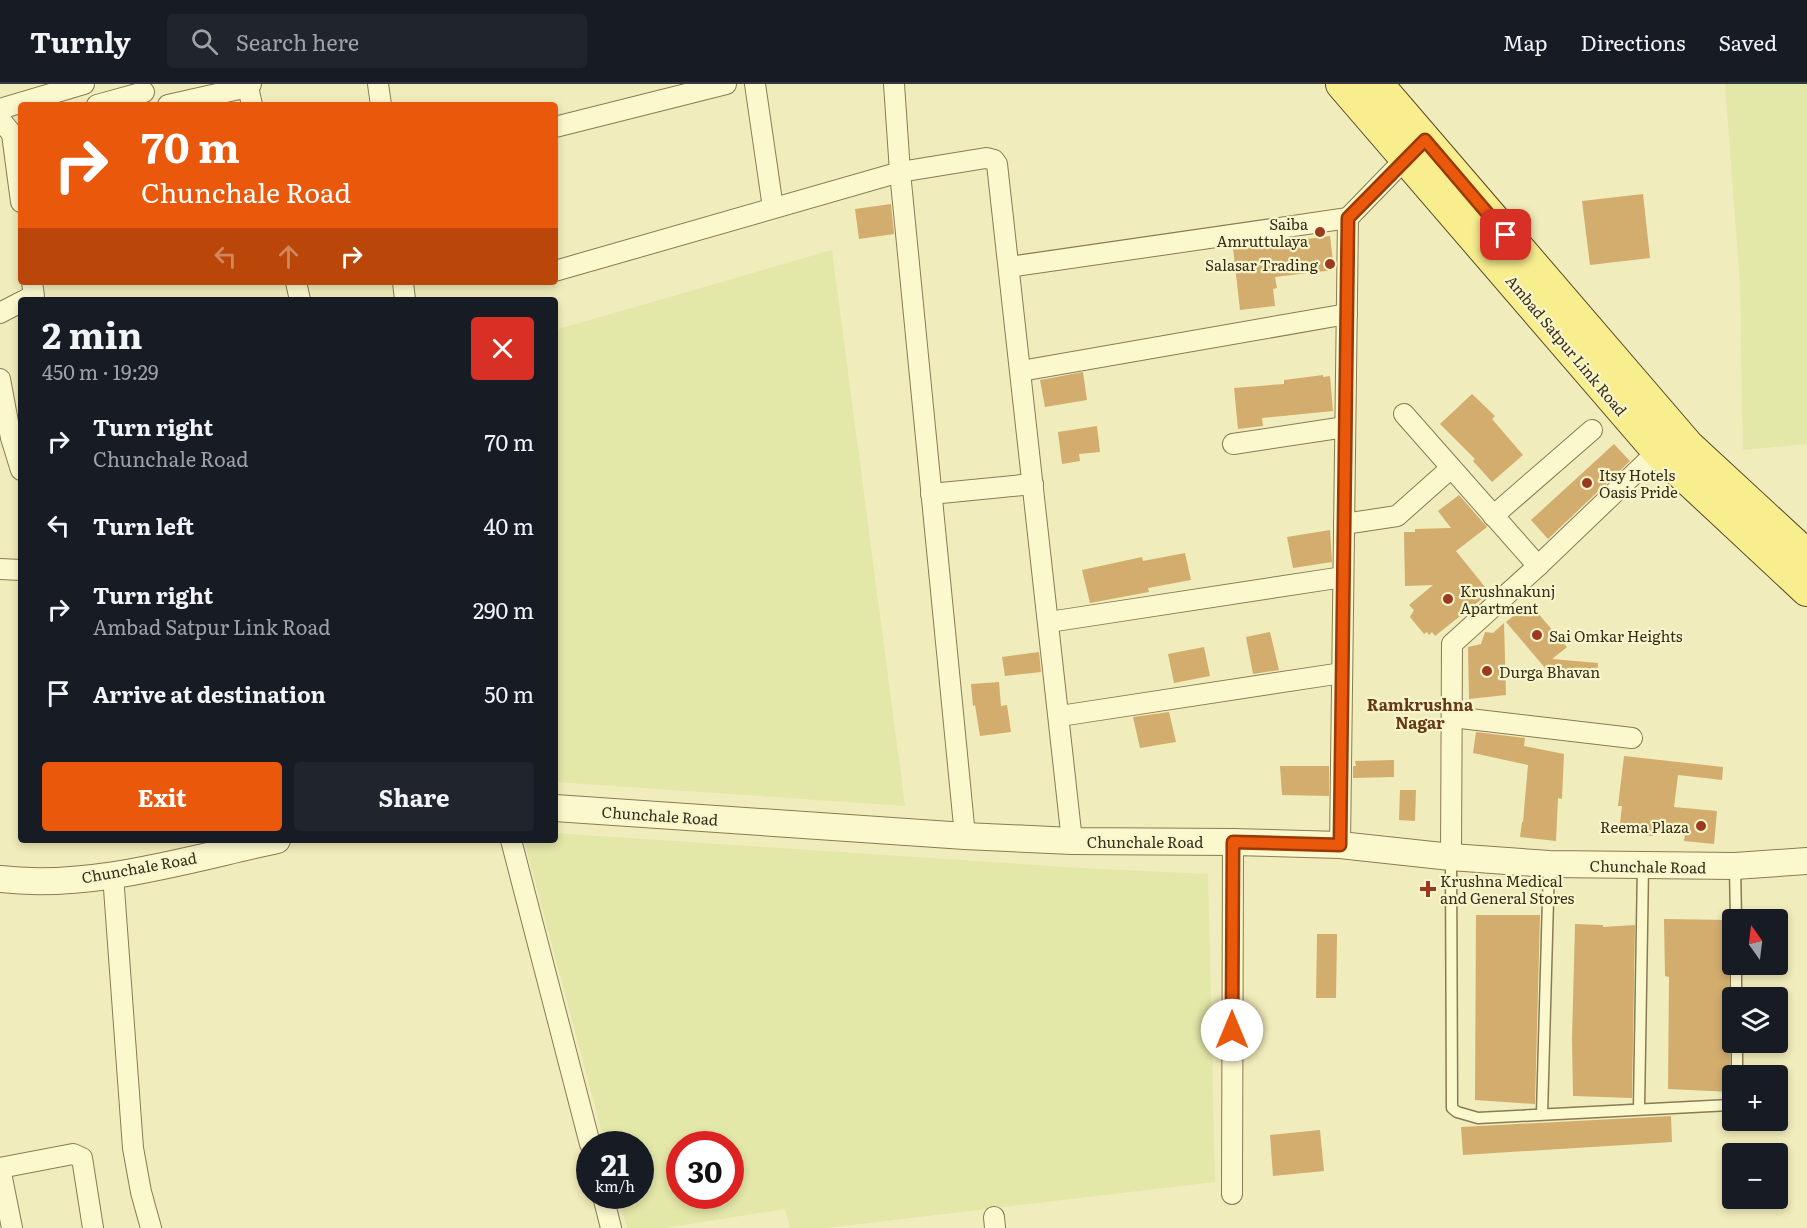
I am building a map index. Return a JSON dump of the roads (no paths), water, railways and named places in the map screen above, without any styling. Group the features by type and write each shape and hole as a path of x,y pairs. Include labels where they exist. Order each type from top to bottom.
{"main road":[{"name":"Ambad Satpur Link Road","path":"1342,84 1416,149 1688,446 1807,556"},
{"name":"Ambad Satpur Link Road","path":"1377,84 1416,149 1658,451 1807,590"}],"street":[{"path":"24,102 84,84"},
{"path":"378,84 381,102"},
{"path":"558,126 726,84"},
{"path":"755,84 773,208"},
{"path":"894,84 900,172 965,837"},
{"path":"187,102 250,92"},
{"path":"110,102 143,94"},
{"path":"0,109 18,104"},
{"path":"8,131 18,186"},
{"path":"1009,267 1348,218 1416,149"},
{"path":"558,270 900,172 986,158 994,160 997,164 1021,371 1072,841"},
{"path":"1340,845 1348,218"},
{"path":"0,313 18,304"},
{"path":"1021,371 1347,314"},
{"path":"0,379 11,438 18,460"},
{"path":"1404,414 1538,566"},
{"path":"1233,444 1346,427"},
{"path":"1494,516 1592,430"},
{"path":"1451,857 1452,644 1538,566 1658,451"},
{"path":"1344,524 1397,516 1451,468"},
{"path":"931,494 1033,483"},
{"path":"0,569 18,570"},
{"path":"1049,622 1343,577"},
{"path":"1060,716 1342,672"},
{"path":"1452,717 1632,738"},
{"name":"Chunchale Road","path":"558,808 965,837 1340,845 1451,857 1549,864 1735,866 1807,861"},
{"path":"1232,1194 1233,842"},
{"name":"Chunchale Road","path":"0,879 38,881 113,875 263,843"},
{"path":"512,843 587,1131"},
{"path":"113,875 133,1149 151,1228"},
{"path":"12,1228 0,1168 74,1154 82,1158 93,1228"},
{"path":"606,1209 611,1228"}],"lane":[{"path":"1451,857 1452,1108 1457,1112 1478,1118 1722,1105"},
{"path":"1542,1114 1549,864"},
{"path":"1639,1108 1643,866"},
{"path":"1735,866 1736,909"}],"place":[{"name":"Saiba Amruttulaya","path":"1320,232"},
{"name":"Salasar Trading","path":"1330,264"},
{"name":"Itsy Hotels Oasis Pride","path":"1587,483"},
{"name":"Krushnakunj Apartment","path":"1448,599"},
{"name":"Sai Omkar Heights","path":"1537,635"},
{"name":"Durga Bhavan","path":"1487,671"},
{"name":"Reema Plaza","path":"1701,826"},
{"name":"Krushna Medical and General Stores","path":"1428,889"}],"district":[{"name":"Ramkrushna Nagar","path":"1420,713"}]}
